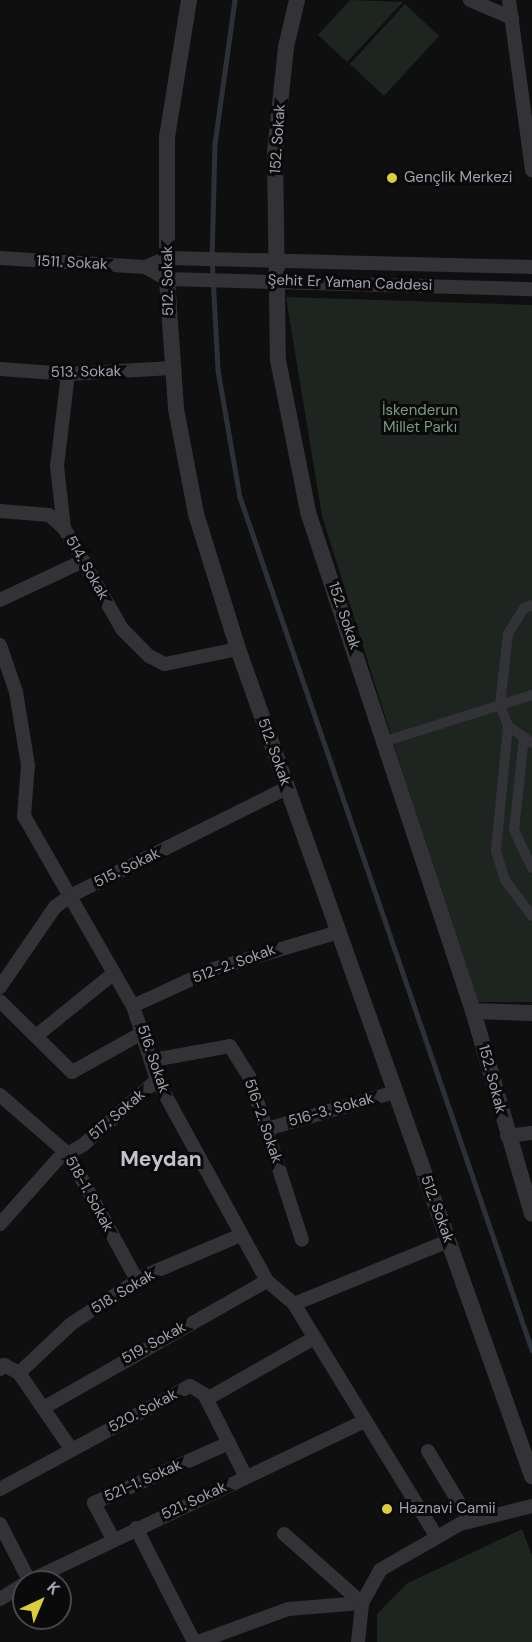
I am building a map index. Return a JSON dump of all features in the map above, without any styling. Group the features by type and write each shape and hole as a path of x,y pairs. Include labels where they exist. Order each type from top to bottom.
{"street":[{"name":"512. Sokak","path":"189,0 167,138 174,258 172,368 196,514 238,650 532,1476"},
{"name":"152. Sokak","path":"297,0 286,47 275,152 268,260 278,360 308,512 386,741 473,1011 507,1136 531,1209"},
{"path":"470,0 512,18"},
{"path":"509,0 532,170"},
{"name":"1511. Sokak","path":"0,258 145,267 174,279"},
{"name":"Şehit Er Yaman Caddesi","path":"174,258 532,267"},
{"name":"1511. Sokak","path":"145,267 174,258"},
{"name":"Şehit Er Yaman Caddesi","path":"174,279 532,289"},
{"name":"513. Sokak","path":"0,369 68,374 172,368"},
{"name":"514. Sokak","path":"68,374 57,466 64,528 122,629 149,656 165,664 238,650"},
{"path":"0,512 49,515 64,528"},
{"path":"0,600 83,561"},
{"path":"532,605 524,608 508,634 500,705 508,726 496,851 505,880 532,916"},
{"name":"516. Sokak","path":"0,645 16,692 28,765 24,816 133,1006 144,1032 157,1080 267,1281 294,1304 363,1422 437,1537"},
{"path":"386,741 532,695"},
{"path":"508,726 528,740 514,830 532,868"},
{"name":"515. Sokak","path":"0,987 55,907 70,896 287,788"},
{"name":"512-2. Sokak","path":"133,1006 214,969 288,944 339,932"},
{"path":"36,1036 114,973"},
{"path":"0,1001 72,1071 144,1032"},
{"path":"473,1011 532,1013"},
{"name":"516-2. Sokak","path":"153,1060 230,1046 249,1076 302,1240"},
{"name":"517. Sokak","path":"0,1224 5,1209 58,1159 83,1145 157,1080"},
{"name":"516-3. Sokak","path":"267,1129 395,1092"},
{"name":"518-1. Sokak","path":"0,1095 68,1154 137,1281"},
{"path":"507,1136 532,1133"},
{"name":"518. Sokak","path":"19,1372 71,1324 137,1281 241,1234"},
{"path":"294,1304 448,1241"},
{"name":"519. Sokak","path":"43,1408 267,1281"},
{"path":"246,1477 207,1399 314,1338"},
{"path":"0,1369 4,1365 19,1372 71,1449"},
{"name":"520. Sokak","path":"0,1489 190,1386 207,1399"},
{"name":"521. Sokak","path":"51,1570 363,1422"},
{"name":"521-1. Sokak","path":"113,1539 94,1503 229,1443"},
{"path":"428,1451 471,1521"},
{"path":"358,1642 362,1603 380,1570 437,1537 471,1521 532,1506"},
{"path":"0,1524 21,1570"},
{"path":"136,1528 196,1642 288,1609 362,1603"},
{"path":"284,1534 362,1603"}],"green space":[{"path":"350,0 403,2 347,62 318,35"},
{"path":"405,4 439,36 384,96 350,64"},
{"name":"İskenderun Millet Parkı","path":"286,297 532,305 532,1002 475,1002 322,516"},
{"path":"522,1529 532,1555 532,1642 377,1642 377,1614 408,1583"}],"waterway":[{"path":"235,0 215,145 212,258 218,370 240,497 532,1350"}],"place":[{"name":"Gençlik Merkezi","path":"392,178"},
{"name":"Haznavi Camii","path":"387,1509"}],"district":[{"name":"Meydan","path":"161,1159"}]}
